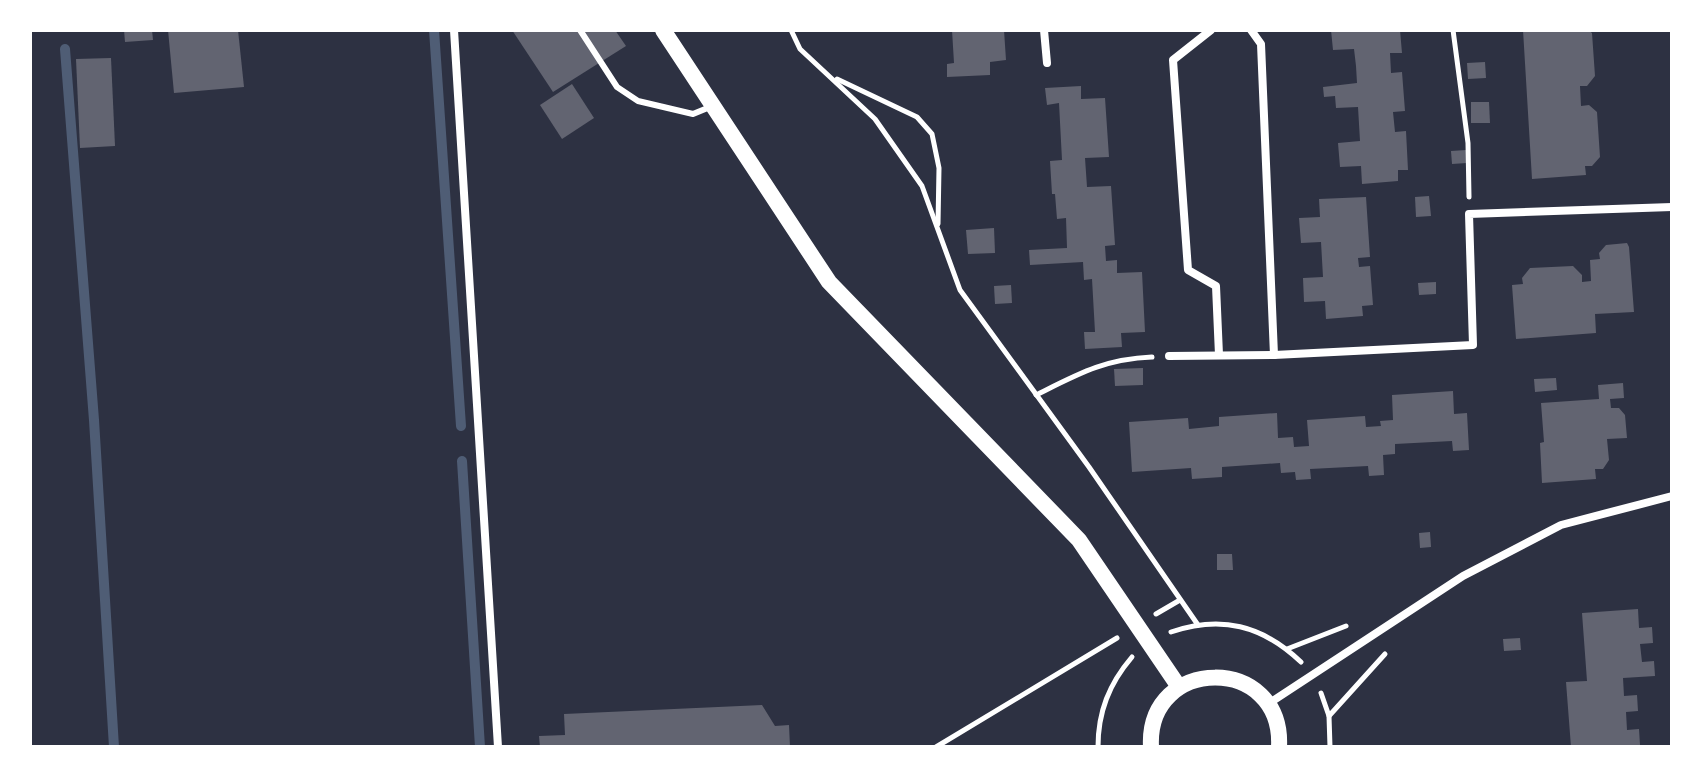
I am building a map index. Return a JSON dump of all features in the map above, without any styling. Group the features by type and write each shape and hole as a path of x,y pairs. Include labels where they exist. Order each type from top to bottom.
{"main road":[{"path":"663,30 829,282 1079,540 1179,687"},
{"path":"1151,747 1152,727 1167,698 1190,681 1215,676 1250,687 1268,704 1276,719 1279,747"}],"street":[{"path":"454,30 498,747"},
{"path":"1044,30 1047,63"},
{"path":"1211,30 1173,60 1188,270 1216,286 1219,355"},
{"path":"1251,30 1261,44 1274,355"},
{"path":"1169,356 1274,355 1473,345 1469,214 1672,207"},
{"path":"1268,704 1463,576 1561,525 1672,496"}],"lane":[{"path":"580,30 617,87 638,101 693,114 713,106"}],"path":[{"path":"791,30 800,49 875,119 922,186 960,290 1089,467 1198,625"},
{"path":"1453,30 1468,143 1469,214"},
{"path":"831,77 917,117 932,134 939,168 937,229"},
{"path":"1036,395 1084,370 1127,358 1169,356"},
{"path":"936,747 1180,600"},
{"path":"1329,716 1393,646"}],"building":[{"path":"124,30 152,30 153,40 125,42"},
{"path":"168,30 238,30 244,87 174,93"},
{"path":"512,30 615,30 626,46 553,92"},
{"path":"952,30 1004,30 1006,60 990,62 990,75 947,77 947,64 954,63"},
{"path":"1331,30 1400,30 1402,53 1390,53 1391,73 1402,72 1405,111 1393,112 1395,132 1406,131 1408,170 1398,170 1398,181 1362,184 1361,166 1340,167 1338,143 1360,141 1358,107 1336,108 1335,96 1324,97 1323,87 1357,83 1356,66 1354,49 1333,50"},
{"path":"1523,30 1588,30 1592,33 1595,76 1587,86 1580,86 1581,106 1589,105 1597,112 1600,157 1592,166 1585,166 1586,175 1532,179"},
{"path":"111,58 115,146 80,148 76,59"},
{"path":"1485,62 1486,78 1468,79 1467,63"},
{"path":"572,84 594,118 562,139 540,105"},
{"path":"1081,86 1081,99 1105,98 1109,157 1085,158 1087,187 1111,186 1115,245 1105,246 1106,261 1117,260 1117,273 1142,272 1145,332 1121,333 1122,347 1085,349 1084,332 1095,332 1092,279 1084,280 1083,262 1030,265 1029,250 1067,248 1066,218 1057,219 1050,161 1062,160 1059,103 1047,105 1045,88"},
{"path":"1471,102 1489,102 1490,123 1471,123"},
{"path":"1466,150 1467,163 1452,164 1451,151"},
{"path":"1429,196 1431,216 1416,217 1415,197"},
{"path":"1366,197 1370,257 1358,258 1359,267 1370,266 1373,305 1362,306 1363,316 1326,319 1325,301 1304,302 1303,278 1323,277 1321,242 1301,243 1299,218 1320,217 1319,199"},
{"path":"994,228 995,253 968,254 966,230"},
{"path":"1627,243 1634,312 1595,314 1596,333 1516,339 1512,285 1523,284 1522,278 1530,268 1573,266 1582,275 1582,282 1591,281 1590,260 1600,259 1599,253 1606,245"},
{"path":"1436,282 1436,294 1419,295 1418,283"},
{"path":"1011,285 1012,303 995,304 994,286"},
{"path":"1143,368 1143,385 1115,386 1114,369"},
{"path":"1556,378 1557,390 1535,392 1534,379"},
{"path":"1623,383 1624,398 1610,399 1611,408 1619,408 1625,415 1627,438 1607,439 1609,460 1603,469 1595,469 1596,479 1542,483 1540,443 1544,442 1541,403 1599,399 1598,385"},
{"path":"1453,391 1454,414 1467,413 1469,450 1453,451 1452,441 1395,444 1395,454 1383,455 1384,475 1369,476 1368,466 1310,469 1311,479 1296,480 1295,472 1281,473 1280,463 1222,467 1222,477 1192,479 1191,468 1132,472 1129,422 1188,418 1189,429 1219,426 1219,417 1277,413 1278,438 1293,437 1294,447 1309,446 1307,420 1365,416 1366,427 1381,426 1380,421 1393,420 1392,395"},
{"path":"1430,532 1431,547 1420,548 1419,533"},
{"path":"1217,554 1232,554 1233,570 1217,570"},
{"path":"1638,609 1639,628 1652,627 1653,643 1640,644 1642,662 1654,661 1655,676 1623,678 1624,696 1637,695 1638,711 1626,712 1627,730 1639,729 1640,745 1571,747 1566,682 1587,681 1582,613"},
{"path":"1520,638 1521,650 1504,651 1503,639"},
{"path":"762,705 775,726 789,725 790,747 540,747 539,736 565,735 564,714"}],"waterway":[{"path":"434,30 461,426"},
{"path":"65,49 94,420 114,747"},
{"path":"462,461 480,747"}]}
